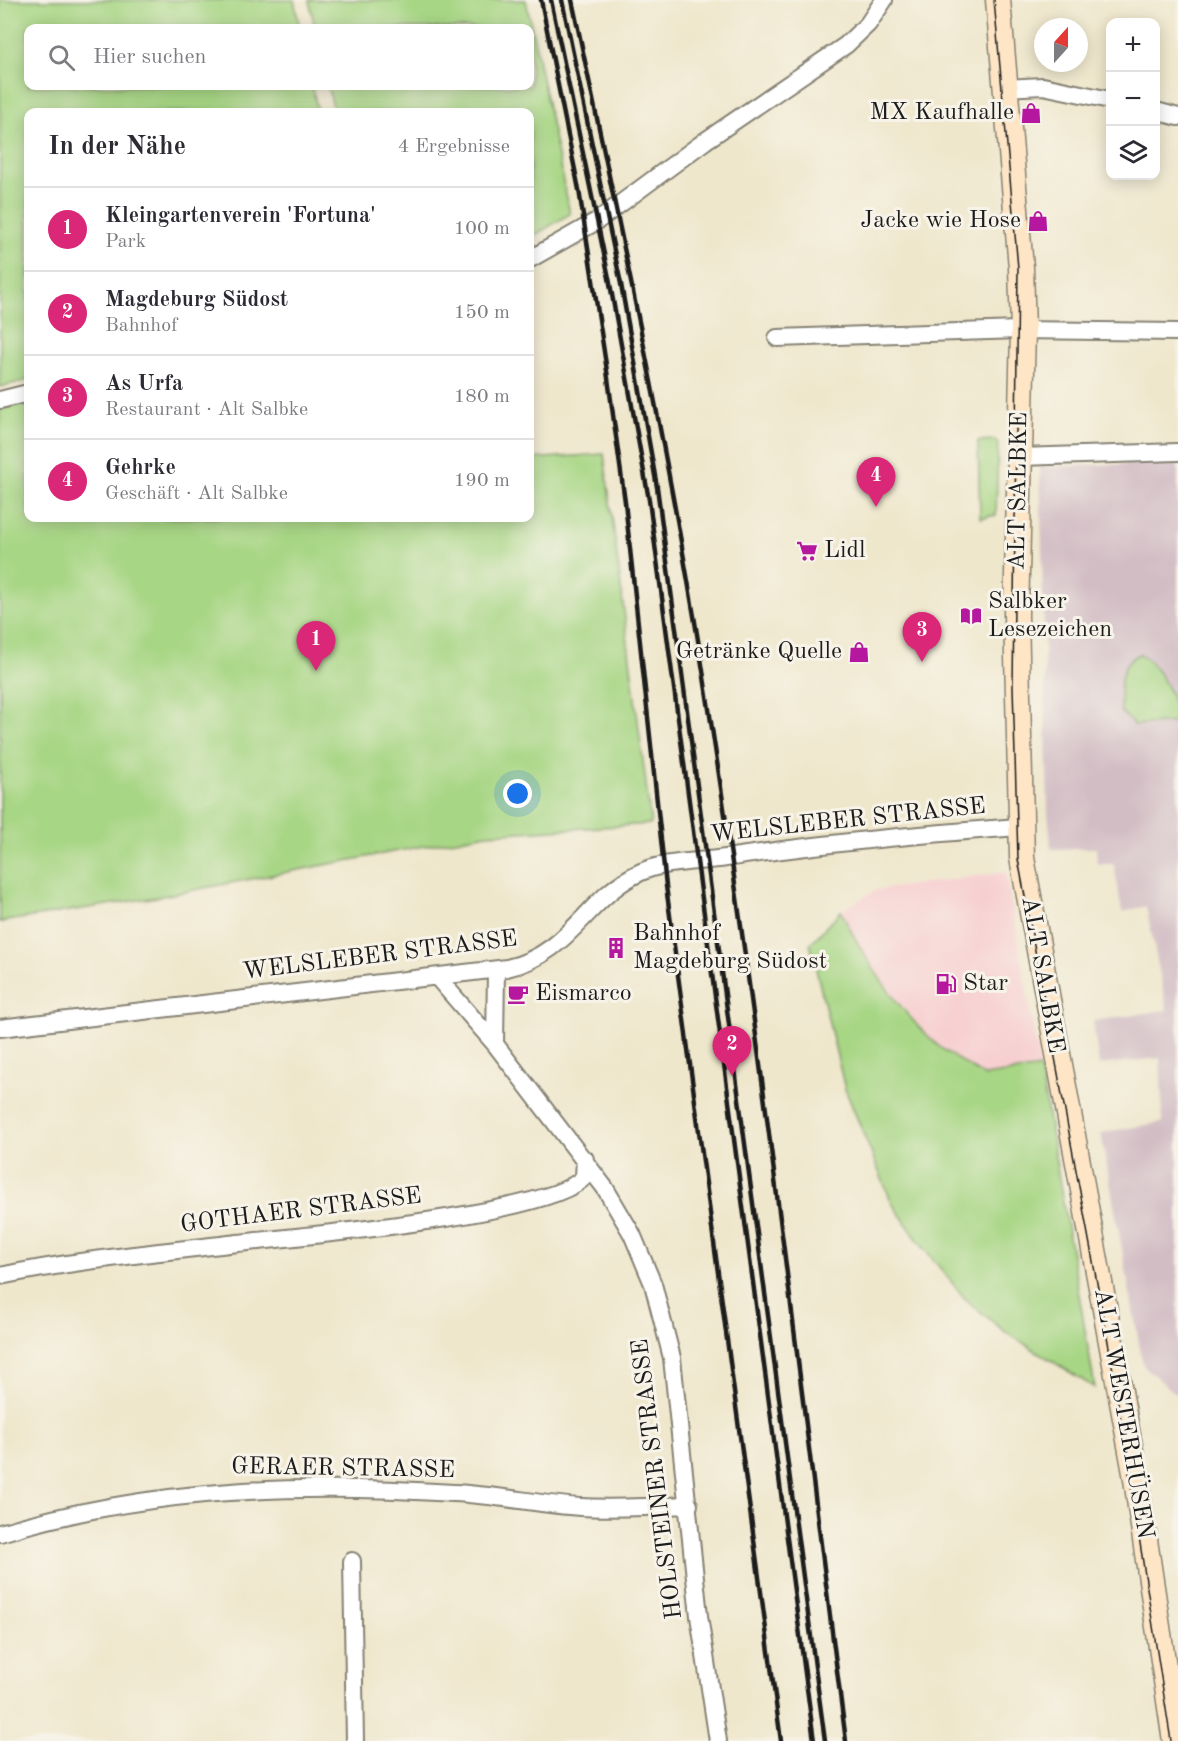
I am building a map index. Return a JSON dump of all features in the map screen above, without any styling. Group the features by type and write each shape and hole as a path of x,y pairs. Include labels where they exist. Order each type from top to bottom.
{"main road":[{"name":"ALT SALBKE","path":"998,0 1022,268 1023,330 1016,615 1019,827 1027,893 1064,1088"},
{"name":"ALT WESTERHÜSEN","path":"1064,1088 1133,1462 1174,1741"}],"street":[{"path":"534,258 597,221 705,141 846,45 868,24 884,0"},
{"path":"1005,88 1038,86 1106,99"},
{"path":"1160,112 1178,117"},
{"path":"777,338 1023,330 1178,332"},
{"path":"0,400 24,394"},
{"path":"1019,457 1178,452"},
{"name":"WELSLEBER STRASSE","path":"0,1028 496,970 521,965 544,955 611,892 629,879 649,869 818,844 1019,827"},
{"path":"495,1044 496,970"},
{"name":"HOLSTEINER STRASSE","path":"436,977 495,1044 585,1159 625,1220 653,1284 672,1358 699,1616 718,1741"},
{"name":"GOTHAER STRASSE","path":"0,1276 91,1260 471,1214 539,1198 570,1186 584,1177 585,1159"},
{"name":"GERAER STRASSE","path":"0,1533 106,1505 236,1490 353,1488 434,1492 598,1508 689,1505"},
{"path":"352,1562 355,1741"}],"shaded area":[{"path":"1178,462 1178,1396 1143,1365 1101,1133 1163,1122 1160,1058 1099,1065 1093,1021 1167,1010 1146,906 1122,912 1114,864 1097,864 1096,848 1051,849 1048,813 1040,467"},
{"path":"1006,872 1040,1068 984,1076 935,1043 893,995 859,947 841,911 876,890"}],"green space":[{"path":"0,0 294,0 299,24 24,24 24,90 313,90 317,108 24,108 24,381 0,387"},
{"path":"309,0 526,0 531,24 314,24"},
{"path":"534,39 570,214 534,236 534,108 333,108 329,90 534,90"},
{"path":"24,403 24,522 534,522 534,459 604,454 651,824 487,834 157,897 0,922 0,409"},
{"path":"995,440 998,443 996,515 980,518 978,441"},
{"path":"1139,654 1153,666 1166,684 1174,704 1177,722 1134,725 1121,711 1120,687 1123,671 1132,658"},
{"path":"841,911 882,981 906,1013 940,1047 984,1076 1040,1068 1095,1388 1004,1331 966,1300 919,1242 892,1203 845,1089 810,944"}],"tram line":[{"path":"994,0 1018,268 1013,687 1018,859 1111,1358 1171,1741"}],"railway":[{"path":"541,0 579,190 607,371 625,502 666,886 781,1741"},
{"path":"551,0 609,278 649,500 814,1741"},
{"path":"562,0 621,284 657,487 825,1741"},
{"path":"572,0 656,407 700,652 741,924 846,1741"}],"place":[{"name":"MX Kaufhalle","path":"1031,113"},
{"name":"Jacke wie Hose","path":"1038,221"},
{"name":"Gehrke","path":"876,507"},
{"name":"Lidl","path":"807,551"},
{"name":"Salbker Lesezeichen","path":"971,616"},
{"name":"Getränke Quelle","path":"859,652"},
{"name":"As Urfa","path":"922,662"},
{"name":"Kleingartenverein 'Fortuna'","path":"316,671"},
{"name":"Bahnhof Magdeburg Südost","path":"616,948"},
{"name":"Star","path":"946,984"},
{"name":"Eismarco","path":"518,994"},
{"name":"Magdeburg Südost","path":"732,1076"}]}
